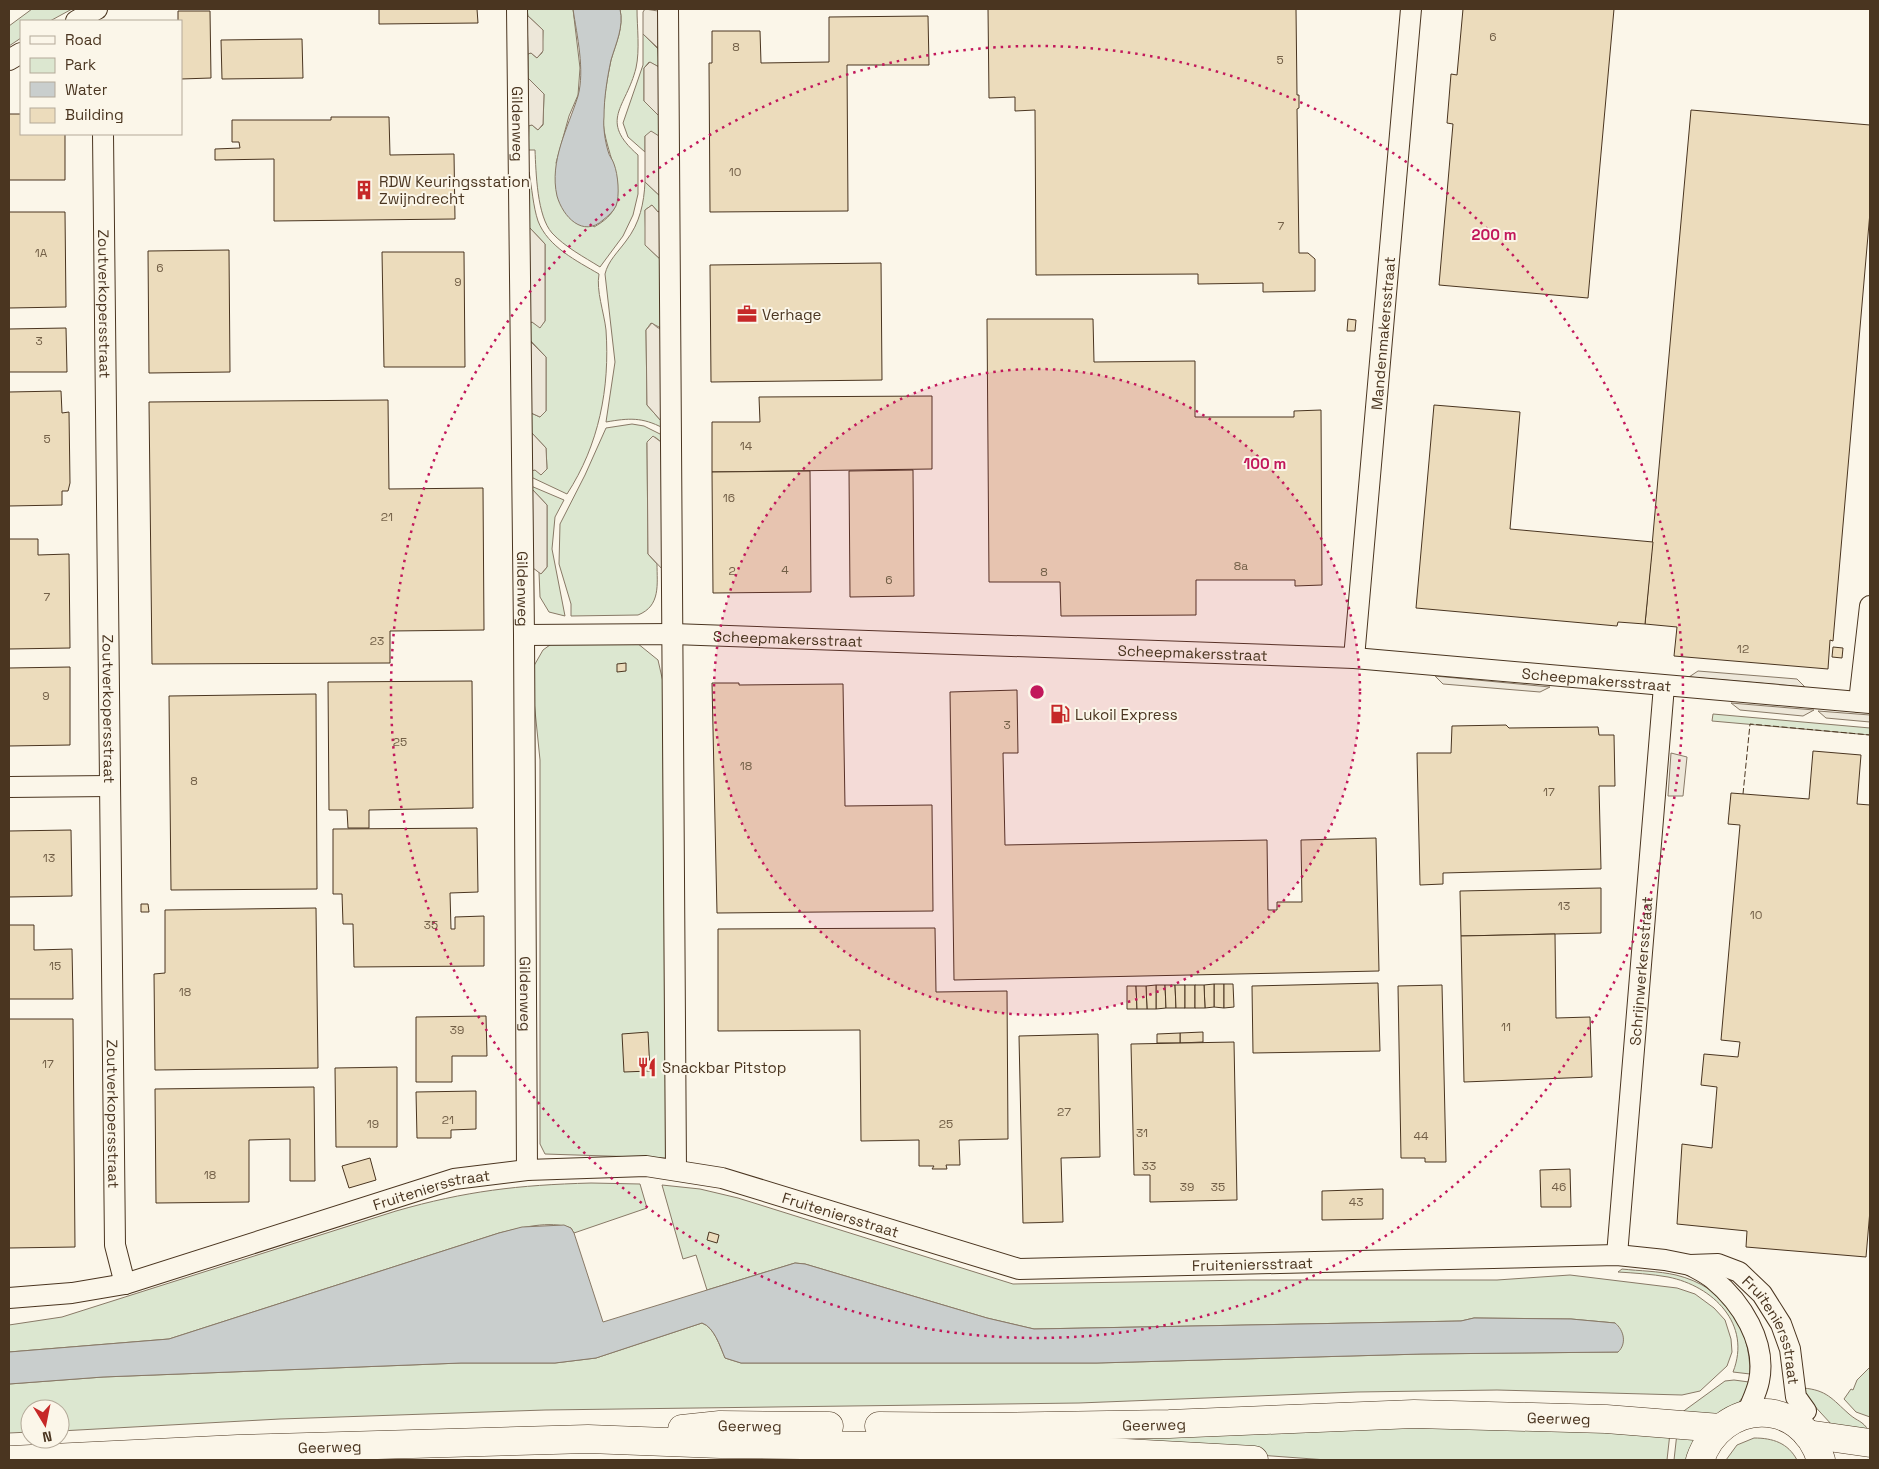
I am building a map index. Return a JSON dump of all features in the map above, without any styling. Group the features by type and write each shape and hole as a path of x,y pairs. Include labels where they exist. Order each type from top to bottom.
{"main road":[{"path":"1700,1460 1709,1442 1720,1428 1730,1420 1748,1414 1768,1413 1783,1416 1820,1440 1870,1443"},
{"name":"Geerweg","path":"588,1439 720,1425 997,1427 1169,1424 1414,1414 1606,1419 1720,1428"},
{"name":"Geerweg","path":"12,1460 238,1449 588,1439 720,1444 1034,1448 1254,1460"}],"street":[{"name":"Gildenweg","path":"517,9 524,635 527,1170"},
{"path":"668,9 676,1169"},
{"name":"Mandenmakersstraat","path":"1354,658 1411,9"},
{"path":"9,60 20,53"},
{"name":"Zoutverkopersstraat","path":"103,135 115,1245 125,1284"},
{"name":"Scheepmakersstraat","path":"524,635 673,634 1354,658 1865,702 1870,606"},
{"name":"Schrijnwerkersstraat","path":"1617,1255 1664,686"},
{"path":"9,787 110,786"},
{"name":"Fruiteniersstraat","path":"9,1298 72,1293 125,1284 454,1180 527,1170 646,1166 676,1169 722,1178 1019,1269 1617,1255 1665,1260 1690,1265 1718,1264 1740,1272 1762,1294 1781,1324 1790,1349 1796,1397 1820,1440"},
{"name":"Fruiteniersstraat","path":"1690,1265 1713,1279 1738,1305 1751,1327 1760,1355 1760,1380 1748,1414"}],"green space":[{"path":"32,9 72,9 52,20 20,20 20,39 9,46 9,26"},
{"path":"527,9 573,9 580,68 578,95 569,116 556,163 594,227 611,214 616,203 615,170 604,128 604,103 611,60 620,29 620,9 637,9 638,46 636,68 618,113 617,123 619,132 626,143 638,155 638,194 633,215 623,236 600,267 575,252 557,238 552,233 543,216 538,194 535,150 528,150 529,125 538,130 543,125 544,94 528,78 528,54 531,53 537,58 542,53 543,30 528,16"},
{"path":"643,34 658,49 659,67 649,62 644,68 644,101 659,116 659,136 645,136 645,152 628,137 623,123 643,65"},
{"path":"529,172 536,215 543,230 556,246 599,274 599,294 606,330 606,373 600,415 587,456 567,494 531,477 532,470 547,469 546,448 531,432 531,413 540,417 546,411 546,357 530,340 530,323 532,322 540,327 545,321 545,244 529,227"},
{"path":"645,182 661,197 660,211 658,212 652,205 645,210 646,246 661,260 661,328 651,323 646,330 647,405 662,422 663,428 635,419 606,422 615,362 605,274 611,261 635,227 644,198"},
{"path":"632,424 644,426 662,435 661,442 655,437 647,443 648,554 657,564 656,594 651,606 638,615 571,616 571,604 559,564 560,524 606,428"},
{"path":"531,486 564,500 555,517 552,549 565,616 549,612 540,597 539,572 542,573 547,567 547,505"},
{"path":"554,642 637,643 658,660 663,682 669,1158 545,1154 540,1144 540,760 531,671 543,650"},
{"path":"1713,714 1870,728 1870,735 1712,721"},
{"path":"640,1184 647,1208 574,1233 571,1228 544,1225 499,1233 169,1339 9,1352 9,1325 62,1317 396,1211 446,1198 492,1190 540,1185"},
{"path":"662,1185 700,1189 738,1198 1013,1284 1250,1280 1497,1280 1570,1275 1677,1288 1695,1294 1714,1308 1725,1320 1731,1339 1732,1352 1727,1366 1700,1391 1682,1395 1497,1390 1357,1392 1079,1403 545,1410 280,1419 70,1430 70,1399 20,1399 20,1432 9,1433 9,1384 103,1377 461,1363 555,1363 596,1358 702,1323 710,1328 725,1358 741,1363 1097,1363 1422,1354 1618,1352 1615,1323 1571,1319 1474,1318 1461,1321 1034,1329 987,1318 805,1264 795,1263 707,1290 696,1255 683,1259"},
{"path":"1622,1269 1676,1275 1708,1289 1721,1299 1740,1324 1749,1356 1750,1374 1733,1372 1738,1355 1737,1338 1733,1323 1713,1298 1700,1289 1684,1282 1662,1276 1618,1272"},
{"path":"1870,1367 1870,1417 1856,1412 1844,1399 1851,1389 1853,1390 1857,1380"},
{"path":"1725,1381 1749,1382 1742,1398 1723,1417 1681,1413"},
{"path":"1803,1388 1818,1391 1829,1396 1869,1431 1832,1425 1809,1400"},
{"path":"1336,1426 1670,1433 1667,1460 1327,1460 941,1432"},
{"path":"1677,1433 1702,1436 1691,1460 1674,1460"},
{"path":"1754,1438 1774,1440 1789,1449 1797,1460 1726,1460 1737,1445"}],"shaded area":[{"path":"645,9 658,11 658,48 643,34 643,12"},
{"path":"527,15 543,30 543,51 537,58 531,53 528,54"},
{"path":"650,62 659,67 659,116 644,101 644,68"},
{"path":"528,78 544,94 543,124 538,130 532,125 528,126"},
{"path":"651,131 659,136 661,197 645,182 645,136"},
{"path":"652,205 658,212 660,211 661,260 645,245 645,210"},
{"path":"529,227 545,244 545,321 540,328 532,322 530,323"},
{"path":"652,323 661,328 662,422 647,405 646,330"},
{"path":"530,341 546,357 546,411 540,417 531,413"},
{"path":"531,432 546,448 547,469 541,475 535,470 531,471"},
{"path":"653,436 661,442 664,571 648,554 647,442"},
{"path":"532,489 547,505 547,567 541,574 533,568"},
{"path":"1698,671 1797,679 1805,687 1689,677"},
{"path":"1435,676 1550,687 1540,692 1443,684"},
{"path":"1731,703 1814,710 1803,716 1740,710"},
{"path":"1818,711 1870,715 1870,722 1826,718"},
{"path":"1671,753 1687,757 1683,796 1668,796"}],"water":[{"path":"573,9 620,9 621,16 620,29 607,81 604,121 604,134 609,155 617,173 617,202 615,208 607,217 596,225 588,227 581,226 569,218 560,204 555,183 557,157 580,86 580,53"},
{"path":"564,1225 571,1228 574,1233 603,1322 795,1263 805,1264 987,1318 1034,1329 1461,1321 1474,1318 1571,1319 1615,1323 1621,1329 1623,1345 1618,1352 1422,1354 1097,1363 741,1363 725,1358 710,1328 702,1323 596,1358 555,1363 461,1363 103,1377 9,1384 9,1352 169,1339 499,1233 522,1227"}],"building":[{"path":"379,9 477,9 478,23 379,24"},
{"path":"988,9 1296,9 1297,95 1299,95 1299,108 1297,109 1299,253 1308,253 1315,259 1315,291 1263,292 1263,283 1198,284 1198,274 1036,275 1035,110 1015,111 1015,97 989,98"},
{"path":"1463,9 1614,9 1588,298 1439,285 1453,124 1447,123 1451,74 1457,75"},
{"path":"178,11 210,11 211,78 182,79 182,20 178,20"},
{"path":"928,16 929,65 847,65 848,211 710,212 709,63 712,63 712,31 760,31 761,63 829,62 829,17"},
{"path":"302,39 303,78 222,79 221,40"},
{"path":"1691,110 1870,125 1870,212 1833,641 1830,640 1828,669 1674,656 1677,627 1645,624"},
{"path":"9,114 20,114 20,135 65,135 65,180 9,180"},
{"name":"RDW Keuringsstation Zwijndrecht","path":"331,117 389,117 390,155 454,154 455,219 274,221 274,159 215,160 215,149 240,148 239,142 232,142 232,120 331,120"},
{"path":"9,212 65,212 66,307 9,308"},
{"path":"229,250 230,372 149,373 148,251"},
{"path":"382,252 464,252 465,367 384,367"},
{"path":"881,263 882,380 711,382 710,265"},
{"path":"987,319 1093,319 1094,362 1195,361 1195,417 1294,417 1294,411 1321,410 1322,585 1295,586 1295,580 1196,580 1196,615 1061,616 1060,582 989,582"},
{"path":"1348,319 1356,320 1355,331 1347,331"},
{"path":"66,328 67,372 9,372 9,329"},
{"path":"61,391 62,413 69,412 70,483 68,491 62,491 62,505 9,506 9,392"},
{"path":"932,396 932,469 712,472 712,422 760,422 759,397"},
{"path":"388,400 389,489 483,488 484,630 390,631 390,663 152,664 149,402"},
{"path":"1434,405 1520,412 1510,529 1653,542 1645,624 1618,622 1617,626 1416,608"},
{"path":"913,470 914,596 850,597 849,471"},
{"path":"810,471 811,592 713,593 712,472"},
{"path":"9,539 38,539 38,555 69,554 70,648 9,649"},
{"path":"1833,647 1843,648 1842,658 1832,657"},
{"path":"626,663 626,671 617,672 617,664"},
{"path":"70,667 70,745 9,746 9,668"},
{"path":"472,681 473,808 369,810 369,828 348,828 347,810 329,810 328,682"},
{"path":"712,683 739,683 739,685 843,684 845,806 932,805 933,911 717,913"},
{"path":"1017,690 1018,753 1003,753 1005,845 1267,840 1268,910 1277,910 1277,902 1302,902 1301,840 1376,838 1379,971 954,980 950,692"},
{"path":"316,694 317,889 171,890 169,696"},
{"path":"1506,725 1509,728 1598,727 1599,735 1614,735 1615,786 1599,786 1601,869 1443,873 1443,884 1420,885 1417,753 1451,753 1452,726"},
{"path":"1813,751 1861,755 1857,804 1870,805 1870,1210 1866,1257 1746,1247 1747,1231 1677,1224 1682,1144 1712,1148 1717,1087 1701,1085 1704,1054 1738,1057 1740,1042 1721,1040 1740,825 1728,824 1731,793 1809,799"},
{"path":"477,828 478,892 450,893 451,929 455,929 455,917 484,916 484,966 354,967 353,924 343,924 342,894 333,894 333,829"},
{"path":"71,830 72,896 9,897 9,831"},
{"path":"1601,888 1601,933 1461,936 1460,891"},
{"path":"141,904 148,904 149,912 141,912"},
{"path":"316,908 318,1068 155,1070 154,974 165,973 165,910"},
{"path":"9,925 34,925 34,950 72,949 73,999 9,999"},
{"path":"935,928 936,992 1007,991 1008,1139 959,1140 960,1165 946,1165 947,1169 932,1169 934,1166 919,1166 919,1140 861,1141 860,1030 718,1031 718,929"},
{"path":"1555,934 1556,1018 1590,1017 1592,1077 1464,1082 1461,936"},
{"path":"1378,983 1380,1051 1253,1053 1252,986"},
{"path":"1214,984 1224,984 1224,1008 1214,1007"},
{"path":"1214,984 1214,1007 1205,1008 1204,985"},
{"path":"1224,984 1233,984 1234,1007 1224,1008"},
{"path":"1156,985 1165,985 1166,1008 1156,1009"},
{"path":"1156,985 1156,1009 1147,1009 1146,986"},
{"path":"1165,985 1175,985 1176,1008 1166,1008"},
{"path":"1175,985 1185,985 1185,1008 1176,1008"},
{"path":"1185,985 1195,985 1195,1008 1185,1008"},
{"path":"1195,985 1204,985 1205,1008 1195,1008"},
{"path":"1442,985 1446,1162 1425,1162 1425,1158 1401,1158 1398,986"},
{"path":"1127,986 1136,986 1137,1009 1127,1009"},
{"path":"1136,986 1146,986 1147,1009 1137,1009"},
{"path":"486,1016 487,1056 452,1056 452,1082 416,1082 416,1017"},
{"path":"9,1019 73,1019 75,1247 9,1248"},
{"path":"648,1032 650,1071 624,1072 622,1034"},
{"path":"1203,1032 1203,1042 1180,1043 1180,1033"},
{"path":"1180,1033 1180,1043 1157,1043 1157,1034"},
{"path":"1098,1034 1100,1157 1061,1158 1063,1222 1023,1223 1019,1036"},
{"path":"1234,1042 1237,1200 1150,1202 1150,1175 1134,1175 1131,1044"},
{"path":"397,1067 397,1147 336,1147 335,1068"},
{"path":"314,1087 315,1181 290,1181 290,1139 249,1140 249,1202 156,1203 155,1089"},
{"path":"476,1091 476,1129 451,1130 451,1138 417,1138 416,1092"},
{"path":"370,1158 376,1180 349,1188 342,1166"},
{"path":"1570,1169 1571,1207 1541,1207 1540,1170"},
{"path":"1383,1189 1383,1219 1322,1220 1322,1191"},
{"path":"709,1232 719,1235 717,1243 707,1240"}],"fence":[{"path":"1743,794 1750,724 1870,735"}],"place":[{"name":"RDW Keuringsstation Zwijndrecht","path":"364,190"},
{"name":"Verhage","path":"747,314"},
{"name":"Lukoil Express","path":"1060,714"},
{"name":"Snackbar Pitstop","path":"647,1067"}]}
